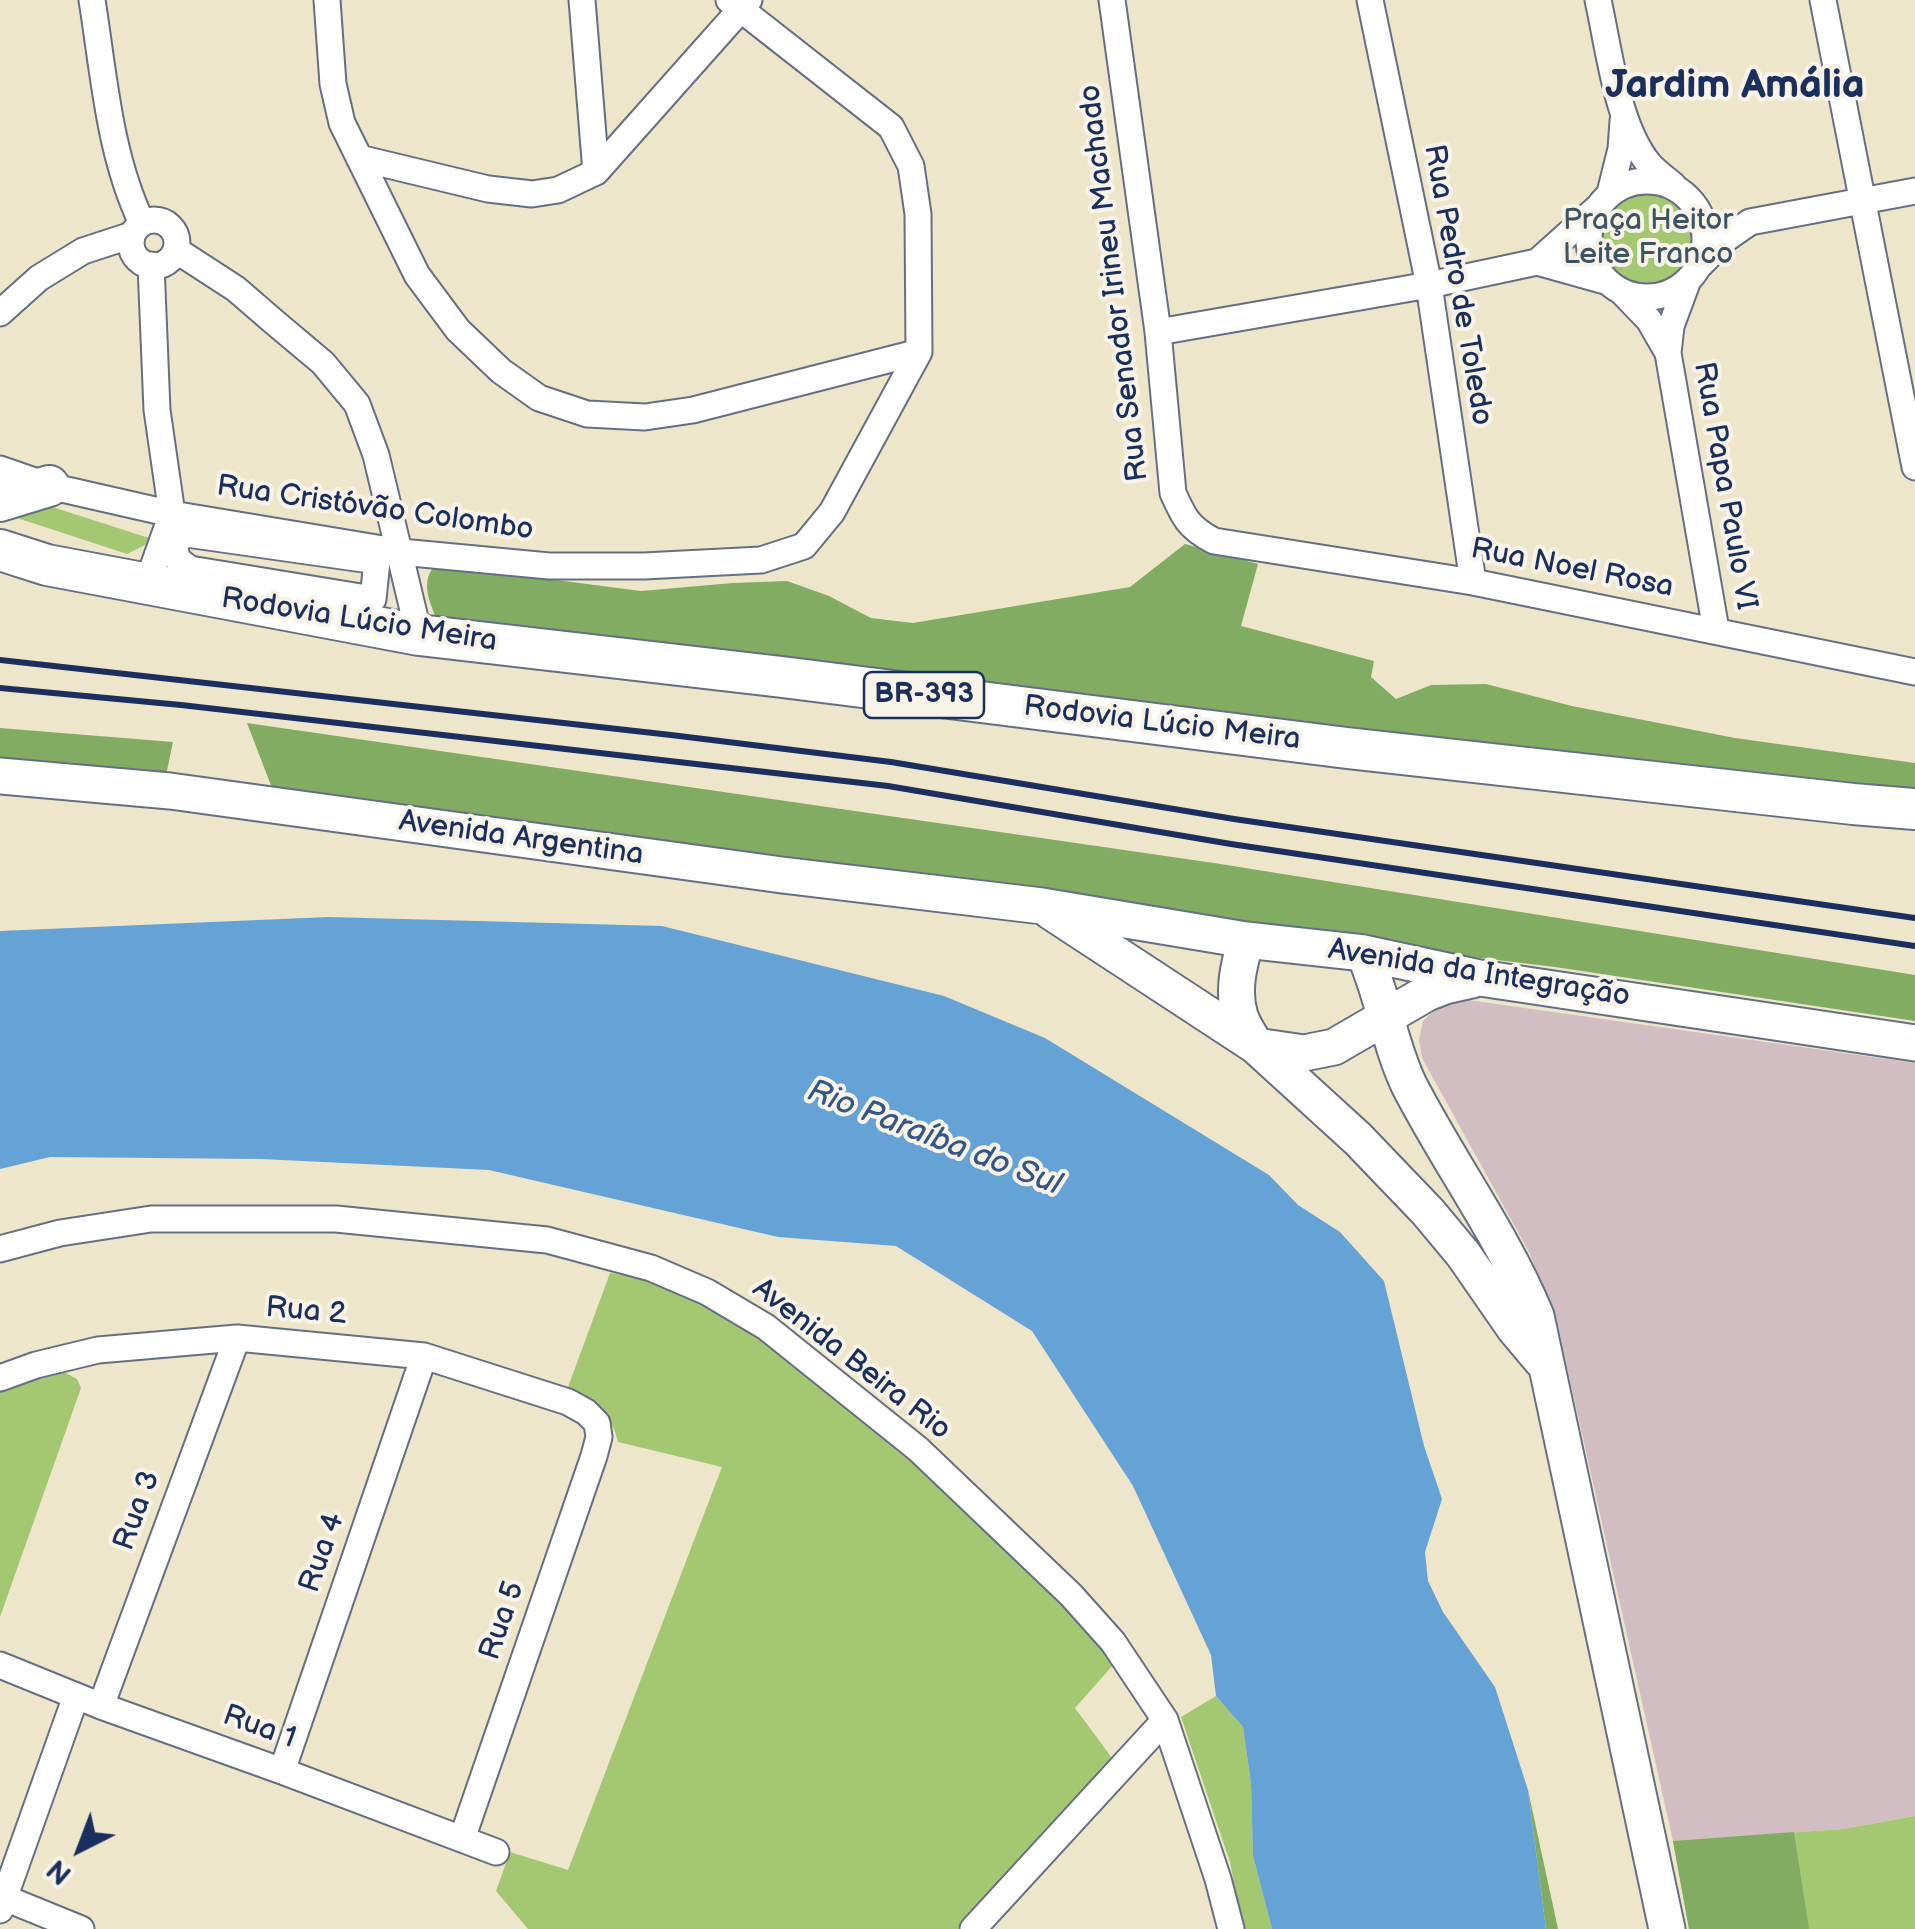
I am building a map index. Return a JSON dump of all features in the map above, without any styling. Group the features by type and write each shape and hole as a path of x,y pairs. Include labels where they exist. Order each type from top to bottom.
{"main road":[{"path":"0,501 48,486"},
{"name":"Rodovia Lúcio Meira","path":"0,550 46,565 419,635 1347,748 1915,809"},
{"name":"Rodovia Lúcio Meira","path":"1853,804 1915,816"}],"street":[{"path":"0,313 39,278 83,251 137,229 158,220 171,227 176,250 166,262 151,265 143,263 133,251 137,229 116,152 92,0"},
{"path":"326,0 333,84 342,122 417,275 458,330 502,371 539,398 587,414 645,417 693,410 919,352"},
{"path":"582,0 596,172"},
{"name":"Rua Pedro de Toledo","path":"1370,0 1429,285 1473,582"},
{"path":"1598,0 1624,116 1637,145 1650,166 1686,196 1704,224 1706,244 1694,274"},
{"path":"1824,0 1915,467"},
{"path":"359,158 488,190 532,194 558,190 596,172 740,3"},
{"name":"Rua Cristóvão Colombo","path":"0,469 48,486 172,514 400,552 549,566 644,566 760,560 804,546 832,512 919,352 918,214 911,166 891,128 740,3"},
{"name":"Rua Senador Irineu Machado","path":"1117,3 1158,332 1173,493 1195,531 1214,541"},
{"path":"1614,286 1594,264 1588,246 1589,228 1621,149 1624,116"},
{"path":"1536,262 1628,183 1657,181 1750,222"},
{"path":"1158,332 1429,285 1536,262 1641,298 1668,294 1694,274 1727,238 1750,222 1915,192"},
{"path":"176,250 261,310 323,363 357,404 376,455 419,635"},
{"path":"147,584 172,514 157,410 151,265"},
{"name":"Rua Papa Paulo VI","path":"1694,274 1671,326 1668,353 1716,630"},
{"name":"Rua Papa Paulo VI","path":"1614,286 1649,320 1668,353"},
{"path":"194,534 377,561 374,599 190,568 178,560 174,547 182,536 194,534"},
{"name":"Rua Noel Rosa","path":"1214,541 1473,582 1915,672"},
{"name":"Avenida Argentina","path":"0,776 170,792 1042,906"},
{"path":"1042,906 1256,1046 1358,1139 1463,1254 1546,1366"},
{"name":"Avenida da Integração","path":"1042,906 1246,940 1364,953 1480,978 1915,1043"},
{"path":"1246,940 1236,989 1240,1016 1256,1046"},
{"path":"1364,953 1406,1079 1520,1277 1536,1316 1667,1929"},
{"path":"1256,1046 1304,1053 1334,1047 1427,993 1480,978"},
{"name":"Avenida Beira Rio","path":"0,1249 60,1233 150,1219 336,1219 547,1240 651,1268 707,1292 766,1327 918,1449 1071,1595 1113,1642 1165,1720 1231,1929"},
{"name":"Rua 2","path":"0,1378 36,1364 98,1350 236,1338 424,1356 568,1402 597,1423"},
{"name":"Rua 3","path":"101,1706 236,1338"},
{"name":"Rua 4","path":"282,1770 424,1356"},
{"name":"Rua 5","path":"462,1839 594,1456 599,1437 597,1423"},
{"name":"Rua 1","path":"0,1665 496,1852"},
{"path":"76,1696 2,1901 81,1929"},
{"path":"973,1929 1165,1720"}],"shaded area":[{"path":"1468,1000 1915,1063 1915,1816 1843,1829 1673,1841 1559,1331 1529,1252 1422,1058 1419,1040 1423,1021 1441,1004"}],"green space":[{"name":"Praça Heitor Leite Franco","path":"1648,190 1666,193 1682,204 1693,220 1693,256 1682,272 1666,283 1648,286 1630,283 1614,272 1603,256 1600,238 1603,220 1614,204 1630,193"},
{"path":"43,504 149,538 145,545 127,554 8,515"},
{"path":"1185,544 1258,564 1241,626 1374,661 1371,677 1396,699 1431,685 1486,684 1572,706 1735,738 1915,763 1915,796 437,621 427,588 432,569 448,566 641,591 787,581 829,596 871,618 913,623 1130,587"},
{"path":"247,723 1214,863 1915,975 1915,1021 272,788"},
{"path":"0,728 173,742 164,785 0,766"},
{"path":"610,1273 650,1280 717,1304 775,1346 933,1476 1067,1604 1114,1664 1075,1708 1115,1762 958,1929 528,1929 496,1891 510,1852 568,1870 722,1467 618,1442 606,1416 567,1390"},
{"path":"64,1372 77,1379 81,1388 0,1617 0,1389"},
{"path":"1216,1696 1243,1727 1251,1784 1253,1856 1272,1929 1243,1929 1230,1862 1181,1717"},
{"path":"1528,1790 1558,1929 1546,1929"},
{"path":"1915,1816 1915,1929 1689,1929 1673,1841 1843,1829"},
{"path":"1794,1832 1809,1929 1689,1929 1673,1841"}],"water":[{"name":"Rio Paraíba do Sul","path":"329,917 662,926 944,996 1045,1038 1269,1175 1298,1205 1340,1232 1384,1281 1424,1446 1442,1499 1425,1552 1428,1581 1443,1612 1495,1687 1528,1790 1546,1929 1272,1929 1253,1856 1251,1784 1243,1727 1216,1696 1211,1655 1133,1486 1032,1331 896,1246 778,1237 489,1170 261,1159 50,1157 0,1169 0,931"}],"railway":[{"path":"0,660 891,762 1234,819 1915,918"},
{"path":"0,688 888,786 1231,844 1915,946"}],"district":[{"name":"Jardim Amália","path":"1735,87"}]}
